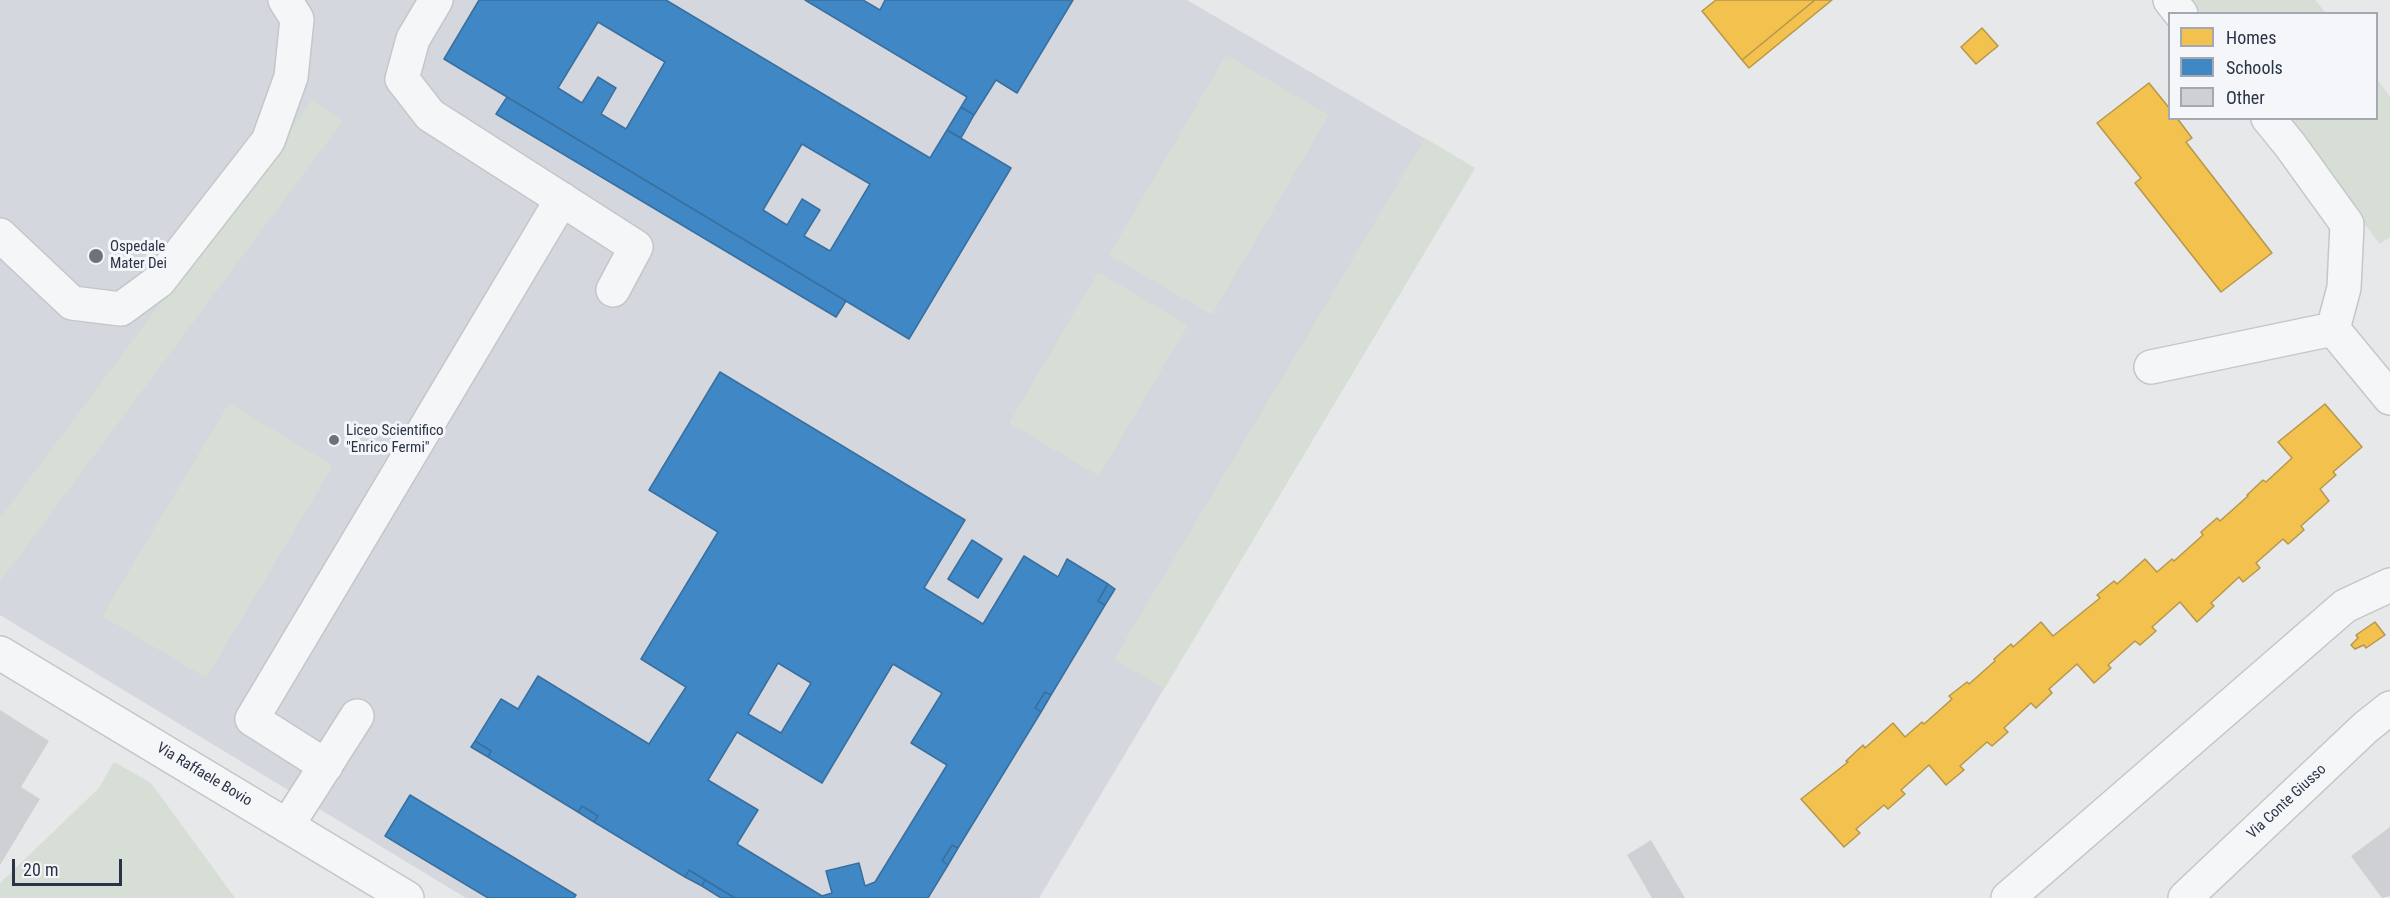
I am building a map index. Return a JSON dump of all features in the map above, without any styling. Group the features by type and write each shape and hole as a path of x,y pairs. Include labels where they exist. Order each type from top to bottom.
{"street":[{"path":"0,235 72,303 121,309 159,281 268,141 291,76 297,19 285,0"},
{"path":"436,0 413,39 402,79 430,115 636,247 613,290"},
{"path":"2170,0 2179,12"},
{"path":"2270,120 2347,224 2344,288 2333,328"},
{"path":"326,766 252,719 562,199"},
{"path":"2151,367 2333,328"},
{"path":"2333,328 2390,398"},
{"path":"2008,898 2345,606 2390,585"},
{"name":"Via Raffaele Bovio","path":"0,653 407,898"},
{"name":"Via Conte Giusso","path":"2185,898 2390,708"},
{"path":"287,826 357,716"}],"shaded area":[{"path":"0,0 1187,0 1475,168 1039,898 466,898 0,615"},
{"path":"2190,0 2315,0 2325,12 2200,12"},
{"path":"1226,55 1329,115 1212,315 1109,255"},
{"path":"2378,80 2390,97 2390,237 2380,244 2284,120 2378,120"},
{"path":"312,100 343,121 0,582 0,518"},
{"path":"1425,138 1475,168 1164,689 1114,659"},
{"path":"1098,272 1188,325 1099,476 1009,423"},
{"path":"229,403 333,466 206,678 102,616"},
{"path":"114,762 151,783 235,898 0,898 0,883 99,788"}],"building: Homes":[{"path":"1716,0 1815,0 1742,60 1702,11"},
{"path":"1815,0 1832,0 1749,68 1742,60"},
{"path":"1982,28 1998,46 1976,64 1961,47"},
{"path":"2149,83 2168,107 2168,120 2178,120 2192,138 2186,142 2272,253 2221,292 2135,183 2141,178 2097,123"},
{"path":"2325,404 2362,447 2333,472 2336,475 2320,489 2329,501 2301,526 2304,530 2288,544 2283,539 2256,563 2260,568 2243,582 2239,577 2211,603 2214,606 2197,622 2180,602 2152,627 2156,631 2140,645 2135,641 2108,665 2111,668 2094,683 2077,664 2049,689 2052,693 2036,708 2031,703 2004,728 2008,732 1992,746 1987,742 1960,766 1964,770 1946,785 1929,765 1901,790 1905,794 1888,809 1884,805 1856,829 1860,833 1844,847 1801,799 1848,762 1846,761 1863,745 1865,748 1893,723 1905,737 1922,722 1924,724 1952,699 1949,696 1967,682 1969,684 2011,644 2013,647 2041,622 2053,636 2100,598 2097,595 2114,581 2117,584 2145,559 2157,572 2172,559 2174,561 2203,535 2201,532 2217,518 2220,521 2263,480 2266,482 2292,458 2278,442"},
{"path":"2375,622 2385,635 2366,648 2364,645 2355,649 2351,645 2358,638 2356,635"}],"building: Schools":[{"path":"479,0 666,0 930,158 947,130 1011,168 909,339 444,59","holes":["598,22 665,62 626,129 601,114 616,88 598,77 582,103 558,88","802,144 870,184 830,251 804,236 820,210 802,199 787,225 763,210"]},
{"path":"805,0 863,0 880,10 885,0 1073,0 1017,93 996,80 974,115 961,107 967,97"},
{"path":"507,97 846,301 836,317 496,114"},
{"path":"961,107 974,115 961,138 947,130"},
{"path":"720,372 965,520 924,588 983,624 1024,556 1058,577 1067,559 1108,584 1098,601 1105,605 1051,695 1045,692 1035,708 1041,712 958,848 952,845 942,861 948,865 928,898 735,898 689,870 685,877 594,822 598,816 582,806 578,812 488,757 491,751 475,741 501,699 518,709 538,676 649,744 686,687 641,659 718,532 649,490","holes":["778,663 811,683 781,733 748,714","893,664 942,693 911,743 947,765 875,882 865,886 859,863 826,871 832,893 822,896 737,844 758,810 708,780 737,732 822,783"]},
{"path":"972,540 1002,559 978,598 948,579"},
{"path":"1108,584 1115,589 1105,605 1098,601"},
{"path":"1045,692 1051,695 1041,712 1035,708"},
{"path":"475,741 491,751 488,757 471,747"},
{"path":"410,795 576,895 574,898 488,898 385,836"},
{"path":"582,806 598,816 594,822 578,812"},
{"path":"952,845 958,848 948,865 942,861"},
{"path":"689,870 705,880 702,886 685,877"},
{"path":"705,880 735,898 721,898 702,886"}],"building: Other":[{"path":"0,710 49,741 21,787 40,799 0,865"},
{"path":"2390,827 2390,896 2382,898 2351,856"},
{"path":"1651,840 1685,898 1652,898 1627,855"}],"place":[{"name":"Ospedale Mater Dei","path":"96,256"},
{"name":"Liceo Scientifico \"Enrico Fermi\"","path":"334,440"}]}
